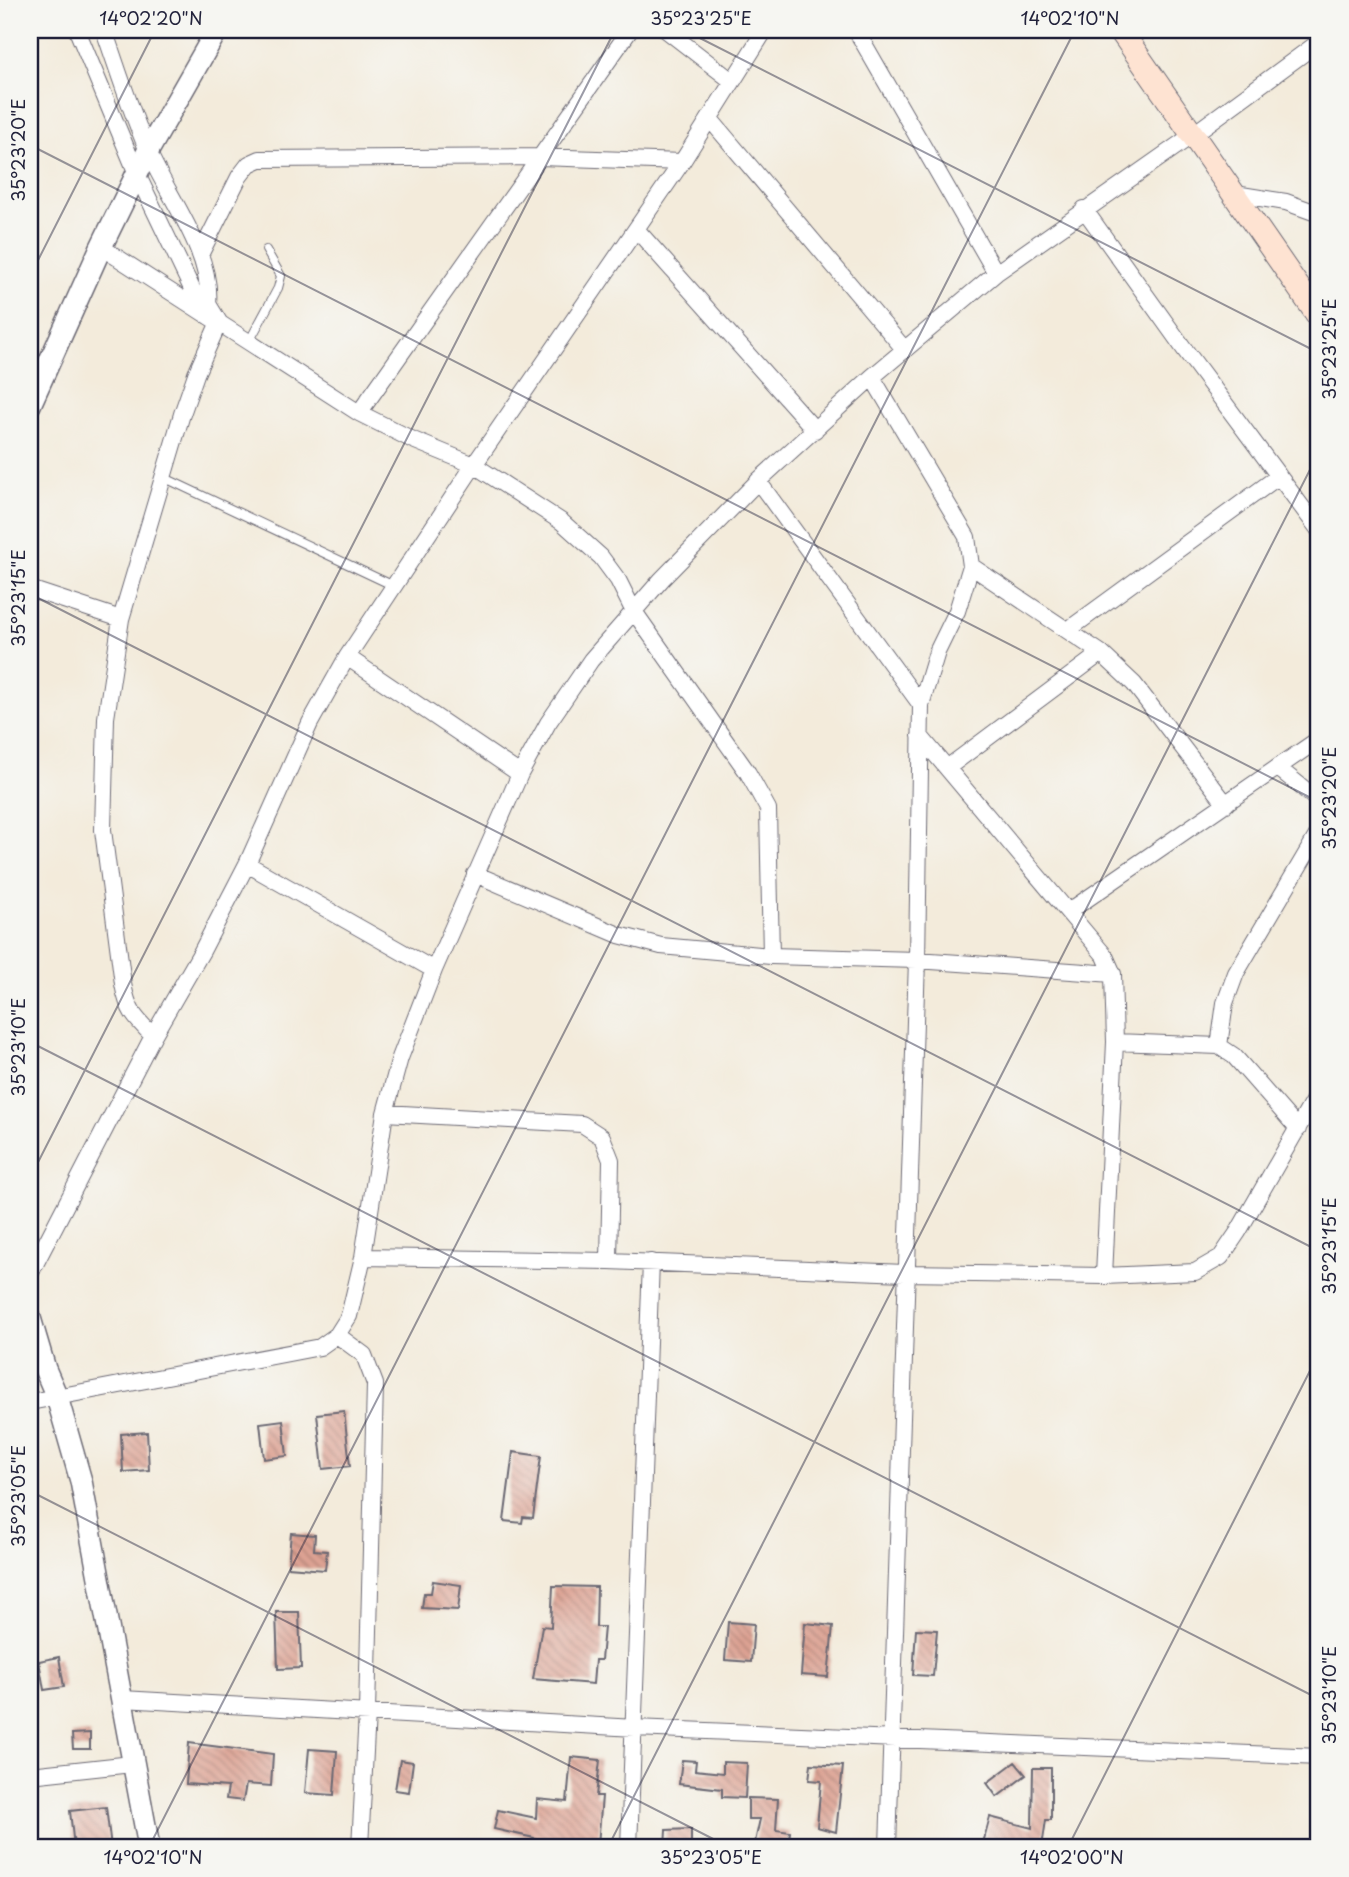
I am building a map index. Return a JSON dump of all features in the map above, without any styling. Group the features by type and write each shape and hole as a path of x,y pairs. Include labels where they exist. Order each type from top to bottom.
{"main road":[{"path":"1120,30 1319,317"}],"street":[{"path":"77,30 137,174 194,293 208,304 219,322"},
{"path":"104,30 148,151 200,255 210,287 208,304"},
{"path":"30,405 101,247 148,151 217,30"},
{"path":"359,413 630,30"},
{"path":"666,30 732,80"},
{"path":"30,1274 153,1036 202,951 247,864 310,723 348,657 474,465 682,162 765,30"},
{"path":"856,30 996,272"},
{"path":"30,1402 320,1347 337,1335 349,1316 363,1257 385,1113 400,1058 434,970 520,774 548,723 591,660 633,610 758,481 872,377 996,272 1191,136 1319,42"},
{"path":"710,119 905,350"},
{"path":"200,255 239,177 249,164 260,159 540,157 682,162"},
{"path":"1236,194 1286,202 1319,214"},
{"path":"1084,209 1319,530"},
{"path":"636,229 815,429"},
{"path":"101,247 359,413 413,440 474,465 562,522 601,557 618,580 633,610 748,773 768,809 771,956"},
{"path":"153,1036 132,1016 127,1006 103,830 106,718 121,619 196,374 219,322"},
{"path":"872,377 967,537 971,566 957,611 937,652 921,705 917,960 888,1847"},
{"path":"1068,630 1279,475"},
{"path":"758,481 921,705"},
{"path":"971,566 1101,653 1134,684 1226,804"},
{"path":"30,589 121,619"},
{"path":"947,768 1101,653"},
{"path":"348,657 520,774"},
{"path":"920,736 1105,956 1113,974 1115,1042 1104,1276"},
{"path":"1068,912 1319,739"},
{"path":"1278,768 1319,801"},
{"path":"1219,1046 1225,1003 1236,973 1319,832"},
{"path":"247,864 434,970"},
{"path":"475,874 619,935 661,946 771,956 917,960 1113,974"},
{"path":"1115,1042 1219,1046 1234,1056 1298,1129"},
{"path":"363,1257 651,1262 905,1273 1104,1276 1195,1272 1221,1258 1319,1091"},
{"path":"385,1113 582,1124 602,1136 611,1160 609,1261"},
{"path":"629,1847 651,1262"},
{"path":"30,1318 45,1369 57,1397 81,1481 149,1847"},
{"path":"337,1335 364,1355 375,1384 367,1713 360,1847"},
{"path":"122,1699 635,1728 1319,1757"},
{"path":"30,1775 132,1764"}],"lane":[{"path":"249,342 278,288 281,276 266,250"},
{"path":"165,478 394,586"}],"building":[{"path":"344,1411 350,1466 323,1469 317,1414"},
{"path":"283,1420 287,1456 264,1459 260,1423"},
{"path":"147,1432 149,1470 123,1472 121,1434"},
{"path":"513,1452 541,1456 533,1518 523,1517 522,1523 504,1521"},
{"path":"291,1533 315,1535 314,1550 327,1551 325,1570 288,1567"},
{"path":"433,1581 461,1585 458,1610 422,1608 424,1593 431,1593"},
{"path":"553,1586 597,1587 596,1627 604,1627 601,1660 595,1660 593,1684 533,1679 542,1626 551,1627"},
{"path":"276,1612 299,1612 301,1668 278,1669"},
{"path":"728,1622 754,1624 751,1662 725,1660"},
{"path":"805,1623 833,1626 828,1677 801,1675"},
{"path":"916,1629 937,1630 933,1676 913,1675"},
{"path":"59,1657 64,1687 44,1690 39,1661"},
{"path":"90,1733 90,1749 73,1749 72,1734"},
{"path":"189,1743 273,1754 271,1786 246,1784 243,1801 226,1799 228,1787 186,1784"},
{"path":"309,1749 337,1751 334,1795 305,1793"},
{"path":"571,1757 600,1760 596,1796 602,1796 598,1845 567,1842 558,1847 539,1847 534,1838 494,1829 498,1810 536,1818 537,1799 567,1802"},
{"path":"400,1760 413,1762 409,1792 395,1790"},
{"path":"682,1760 696,1761 695,1770 723,1773 723,1762 747,1763 745,1798 722,1797 722,1789 679,1784"},
{"path":"1015,1762 1026,1775 997,1797 987,1783"},
{"path":"811,1764 843,1766 836,1832 817,1827 821,1781 809,1780"},
{"path":"1033,1768 1051,1768 1051,1820 1046,1820 1042,1847 982,1847 990,1817 1032,1828"},
{"path":"748,1798 778,1799 776,1830 790,1832 788,1847 766,1847 766,1844 755,1842 760,1819 748,1819"},
{"path":"106,1807 111,1847 74,1847 70,1811"},
{"path":"691,1829 691,1847 665,1847 666,1830"}]}
